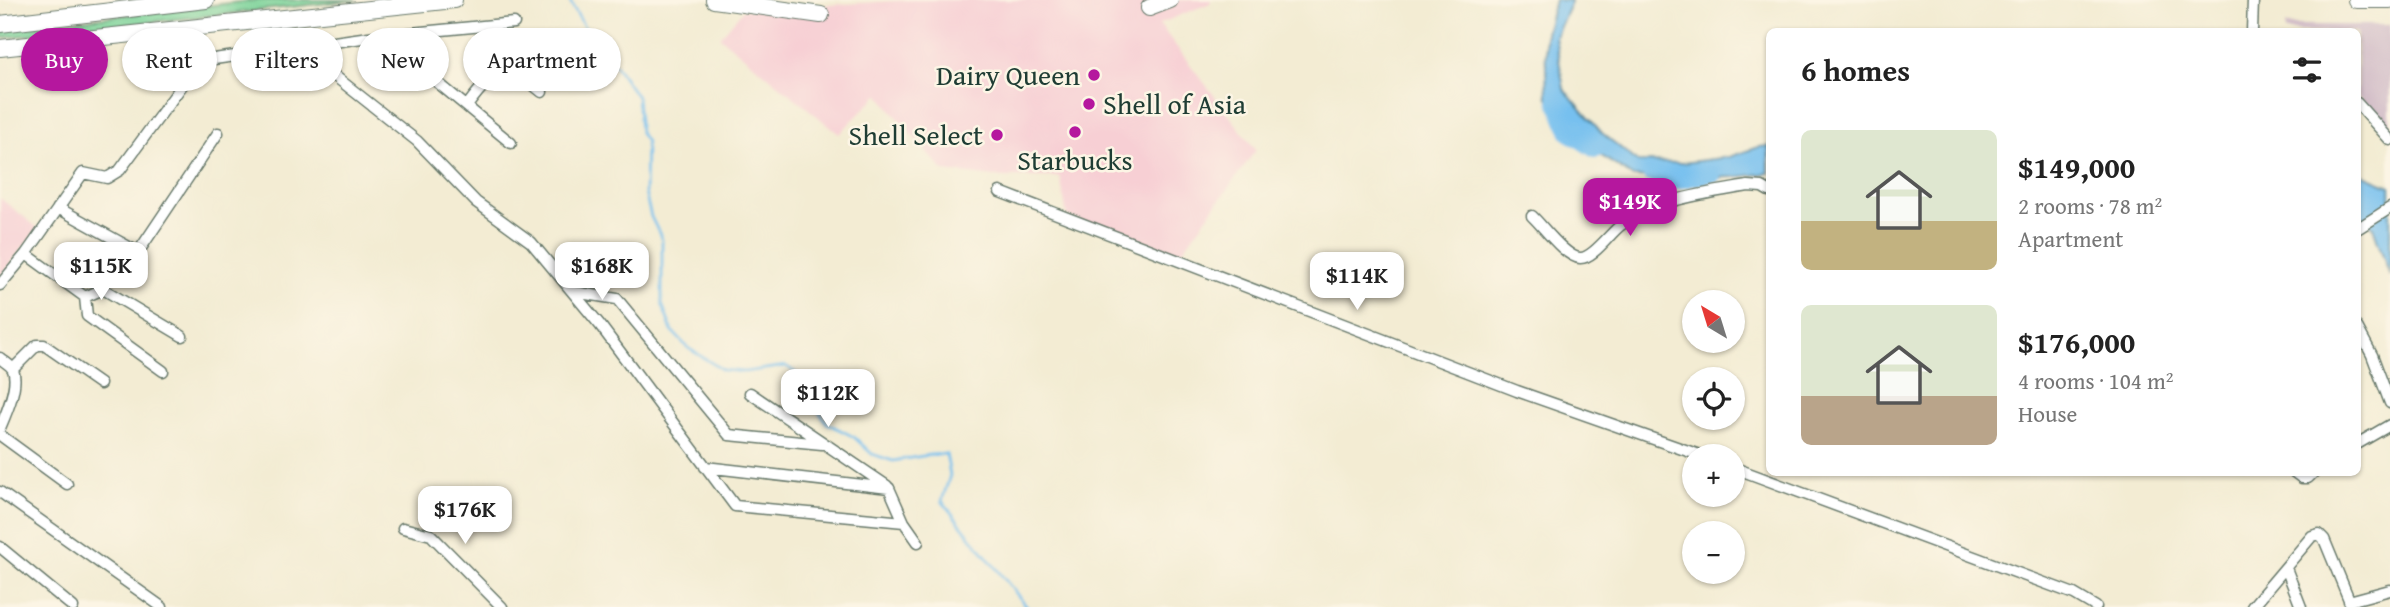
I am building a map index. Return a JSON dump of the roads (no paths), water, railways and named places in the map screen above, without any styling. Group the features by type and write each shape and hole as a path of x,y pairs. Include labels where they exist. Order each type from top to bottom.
{"highway":[{"path":"0,24 206,0"},
{"path":"0,48 454,0"},
{"path":"714,0 821,15"},
{"path":"1149,8 1171,0"},
{"path":"2356,0 2390,1"}],"street":[{"path":"2252,28 2253,0"},
{"path":"449,29 514,23"},
{"path":"1,283 26,254 83,173 107,178 120,170 201,61 231,57"},
{"path":"467,106 490,79 516,71 542,92"},
{"path":"343,83 417,141 477,202 531,242 574,292 735,506 904,522"},
{"path":"449,91 511,143"},
{"path":"2361,107 2390,140"},
{"path":"58,208 136,251 141,248 218,134"},
{"path":"1532,216 1570,253 1580,258 1591,255 1621,224 1656,205 1748,186 1766,189"},
{"path":"1000,192 1517,391 1682,449"},
{"path":"2361,227 2390,208"},
{"path":"26,254 85,297"},
{"path":"85,297 103,289 182,335"},
{"path":"574,292 617,299 729,435 822,444"},
{"path":"85,297 86,316 163,371"},
{"path":"2361,334 2372,355 2390,403"},
{"path":"0,428 11,401 13,369 37,345 44,345 100,384"},
{"path":"0,358 13,369"},
{"path":"750,393 889,488 904,522 918,542"},
{"path":"2361,442 2390,425"},
{"path":"0,435 67,484"},
{"path":"705,467 889,488"},
{"path":"1745,472 2074,594 2096,607"},
{"path":"0,492 162,607"},
{"path":"403,528 431,535 502,607"},
{"path":"2252,607 2312,536 2319,534 2351,604 2390,590"},
{"path":"0,547 73,607"},
{"path":"2286,568 2301,607"}],"water":[{"path":"1555,0 1571,0 1555,37 1564,89 1602,133 1638,162 1682,163 1729,157 1766,146 1766,173 1673,179 1633,177 1578,140 1547,96 1545,37"},
{"path":"2361,174 2390,186 2390,276 2373,227 2361,216"}],"waterway":[{"path":"569,0 598,51 616,66 637,97 640,133 646,142 645,193 651,217 662,239 662,304 672,331 688,348 723,370 744,372 786,366 803,378 812,402 827,423 854,437 872,454 893,461 946,454 950,475 942,501 1027,607"},
{"path":"1556,101 1569,133 1595,150"},
{"path":"1650,174 1678,181 1714,174"}],"place":[{"name":"Dairy Queen","path":"1094,75"},
{"name":"Shell of Asia","path":"1089,104"},
{"name":"Starbucks","path":"1075,132"},
{"name":"Shell Select","path":"997,135"}]}
